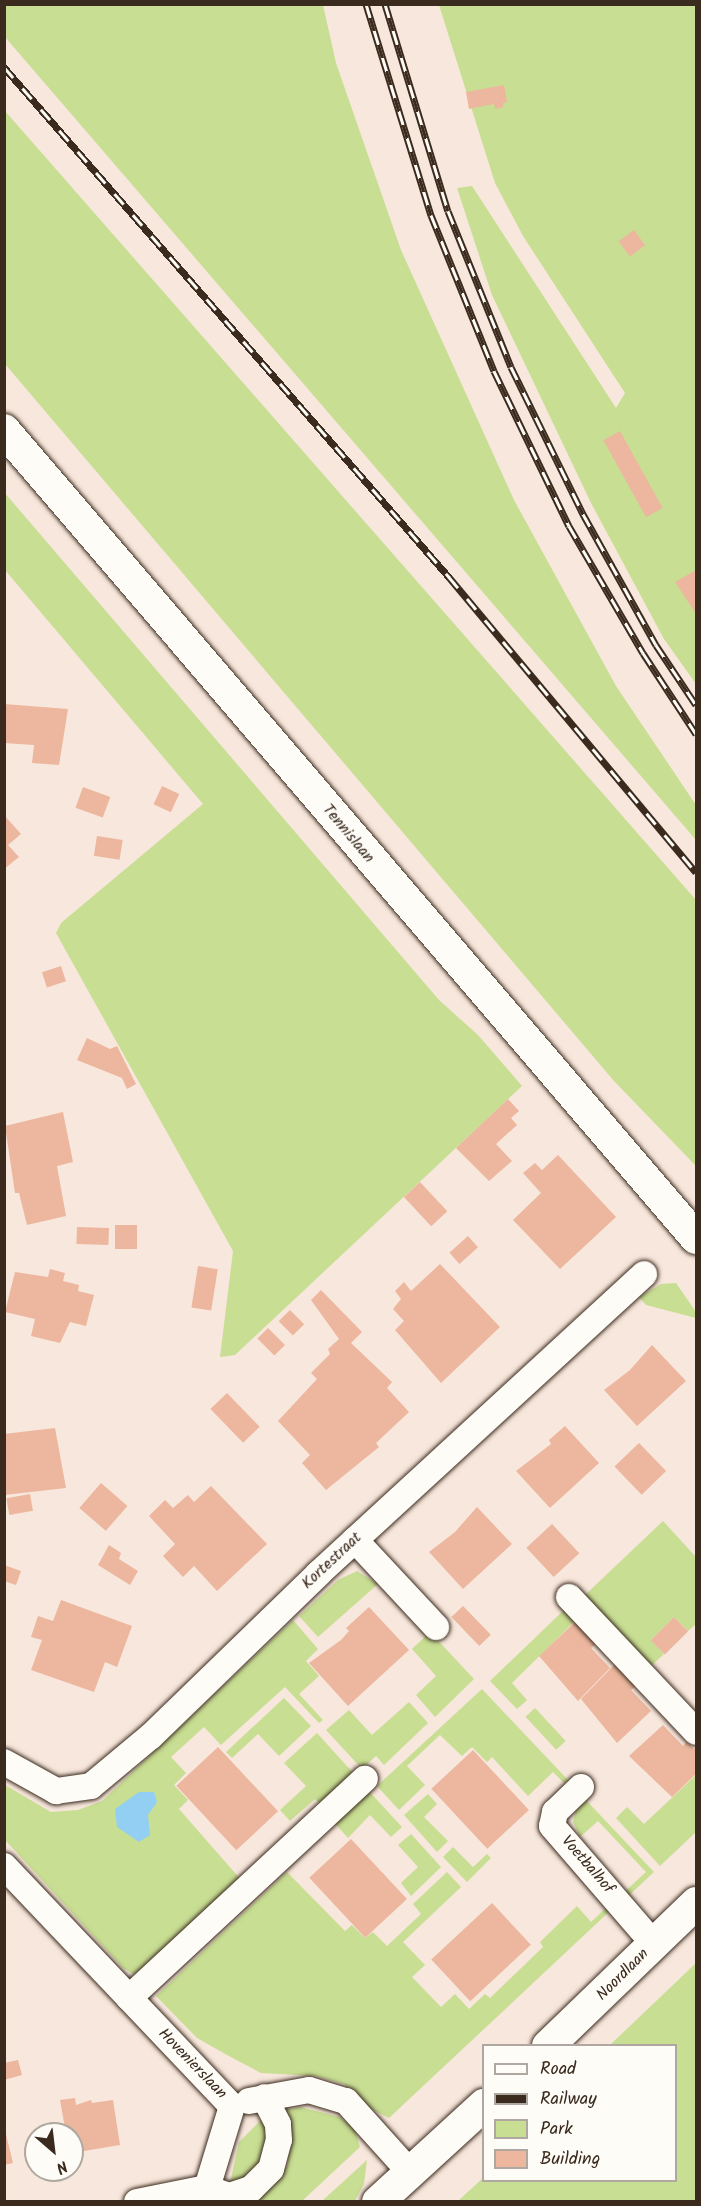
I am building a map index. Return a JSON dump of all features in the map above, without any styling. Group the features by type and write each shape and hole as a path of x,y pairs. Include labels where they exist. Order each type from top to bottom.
{"street":[{"name":"Tennislaan","path":"4,430 695,1243"},
{"name":"Kortestraat","path":"4,1762 57,1791 91,1786 151,1736 354,1540 644,1274"},
{"path":"354,1540 436,1628"},
{"path":"569,1597 696,1732"},
{"path":"129,1998 365,1779"},
{"name":"Voetbalhof","path":"581,1787 555,1812 552,1826 654,1944"},
{"name":"Hovenierslaan","path":"4,1866 232,2106 264,2097 309,2090 346,2101 410,2172"},
{"name":"Noordlaan","path":"550,2044 696,1904"},
{"path":"137,2202 211,2195 229,2196 251,2189 271,2169 278,2124 264,2097"},
{"path":"211,2195 232,2106"},
{"path":"378,2202 482,2106"}],"green space":[{"path":"695,4 696,684 664,639 591,503 492,295 457,188 472,186 616,408 625,393 523,236 495,183 439,5"},
{"path":"4,5 323,5 336,63 401,250 514,500 616,686 696,805 696,840 5,37"},
{"path":"5,111 696,900 696,1166 614,1081 5,364"},
{"path":"4,492 439,1000 478,1035 522,1086 235,1355 220,1357 233,1251 56,933 61,923 203,804 5,570"},
{"path":"676,1283 696,1312 696,1318 646,1305 639,1297 661,1284"},
{"path":"663,1521 696,1557 696,1624 688,1631 674,1617 651,1640 664,1654 650,1667 584,1596"},
{"path":"357,1571 378,1584 318,1637 299,1616 338,1580"},
{"path":"564,1610 575,1621 512,1683 527,1700 517,1709 490,1681"},
{"path":"293,1620 318,1649 306,1661 319,1676 299,1694 323,1720 319,1723 285,1687 221,1745 204,1727 171,1757 186,1773 174,1785 188,1800 179,1809 242,1881 159,1960 135,1975 123,1968 5,1840 5,1785 51,1812 78,1810 102,1801"},
{"path":"430,1632 474,1679 435,1717 416,1695 436,1676 412,1649"},
{"path":"482,1689 568,1780 564,1783 553,1772 528,1796 492,1757 487,1762 472,1747 462,1756 440,1735 407,1766 425,1785 399,1810 377,1786"},
{"path":"284,1698 311,1726 279,1756 258,1734 232,1758 226,1752"},
{"path":"409,1702 428,1723 384,1765 376,1756 362,1769 326,1730 349,1710 372,1735"},
{"path":"535,1708 566,1741 556,1750 525,1717"},
{"path":"317,1733 355,1775 323,1808 315,1799 290,1821 280,1810 306,1786 284,1763"},
{"path":"696,1775 696,1832 660,1866 616,1818 627,1807 644,1824"},
{"path":"365,1787 402,1827 391,1837 370,1815 348,1838 330,1818"},
{"path":"428,1794 437,1804 424,1817 448,1841 437,1852 404,1815"},
{"path":"584,1798 654,1872 624,1900 620,1896 646,1872 598,1821 580,1837 573,1822 577,1806"},
{"path":"411,1834 441,1867 411,1896 401,1883 418,1867 398,1845"},
{"path":"453,1847 473,1867 487,1854 491,1858 467,1882 443,1857"},
{"path":"287,1872 345,1931 352,1925 365,1938 373,1932 387,1946 421,1914 413,1904 447,1872 461,1887 403,1942 425,1965 412,1977 441,2007 455,1994 469,2009 485,1994 490,1998 543,1947 540,1942 577,1906 591,1922 608,1906 611,1910 389,2118 371,2109 344,2084 315,2076 261,2073 197,2038 156,1996"},
{"path":"696,1963 696,2201 458,2201 482,2179 482,2182 677,2182 677,2044 611,2044"},
{"path":"300,2107 340,2117 355,2130 360,2147 302,2201 248,2202 270,2187 287,2166 292,2132 285,2110"},
{"path":"265,2116 268,2153 256,2175 229,2188 239,2142"},
{"path":"367,2160 364,2184 355,2201 322,2201"}],"water":[{"path":"139,1792 154,1792 157,1802 148,1815 150,1835 139,1842 117,1827 115,1809"}],"building":[{"path":"504,85 507,102 503,103 503,107 495,109 494,104 469,109 466,92"},
{"path":"634,230 645,245 630,257 619,241"},
{"path":"620,431 663,508 646,517 603,440"},
{"path":"696,570 696,614 675,582"},
{"path":"4,704 68,709 59,765 32,763 34,745 4,743"},
{"path":"162,786 179,794 171,812 154,804"},
{"path":"83,787 110,797 103,818 75,808"},
{"path":"4,815 21,834 8,845 19,857 4,869"},
{"path":"97,836 123,840 120,860 94,856"},
{"path":"61,966 66,981 47,987 42,972"},
{"path":"87,1038 110,1049 117,1046 136,1084 127,1089 122,1078 77,1060"},
{"path":"508,1099 519,1111 511,1118 517,1125 496,1144 512,1161 489,1181 456,1148"},
{"path":"63,1112 73,1162 57,1166 66,1216 27,1225 19,1193 15,1193 5,1126"},
{"path":"558,1155 616,1217 560,1269 513,1220 541,1193 523,1173 535,1163 542,1170"},
{"path":"420,1182 447,1211 431,1226 404,1197"},
{"path":"115,1225 137,1225 137,1249 115,1249"},
{"path":"77,1227 109,1228 108,1245 76,1244"},
{"path":"468,1236 478,1247 459,1264 449,1253"},
{"path":"440,1264 500,1327 441,1383 395,1330 404,1321 393,1309 401,1299 395,1291 404,1282 411,1291"},
{"path":"198,1266 218,1269 211,1311 191,1307"},
{"path":"50,1269 65,1273 63,1281 79,1285 78,1291 94,1295 86,1326 70,1322 60,1343 31,1336 35,1319 5,1312 15,1272 48,1277"},
{"path":"321,1290 362,1332 351,1343 392,1382 387,1388 409,1412 376,1443 379,1447 326,1490 302,1463 310,1455 278,1421 317,1379 311,1373 330,1354 328,1349 339,1339 311,1300"},
{"path":"290,1310 304,1324 293,1335 279,1321"},
{"path":"268,1328 285,1345 274,1356 257,1339"},
{"path":"652,1345 686,1381 637,1426 604,1390 630,1370"},
{"path":"227,1393 260,1427 243,1443 210,1409"},
{"path":"565,1426 599,1463 550,1508 516,1471 551,1444 549,1440"},
{"path":"55,1428 66,1488 4,1495 4,1434"},
{"path":"639,1443 666,1471 642,1495 615,1467"},
{"path":"101,1483 127,1506 106,1531 79,1508"},
{"path":"211,1486 267,1544 217,1591 194,1566 183,1577 163,1556 175,1544 149,1516 165,1500 173,1508 188,1495 194,1502"},
{"path":"30,1494 33,1511 9,1515 6,1498"},
{"path":"477,1507 512,1544 463,1589 429,1552 455,1532"},
{"path":"552,1524 579,1553 554,1577 526,1548"},
{"path":"109,1545 121,1553 119,1559 138,1571 130,1585 98,1565"},
{"path":"4,1565 21,1571 16,1585 4,1581"},
{"path":"61,1600 132,1626 117,1667 105,1662 94,1692 31,1670 42,1640 31,1637 38,1616 53,1621"},
{"path":"463,1606 491,1635 479,1646 451,1617"},
{"path":"369,1607 409,1650 348,1706 309,1663 341,1640 349,1631 346,1628"},
{"path":"674,1617 688,1631 665,1654 651,1640"},
{"path":"575,1622 596,1644 591,1648 610,1668 578,1701 539,1656"},
{"path":"615,1664 636,1686 631,1690 651,1711 617,1743 581,1699"},
{"path":"663,1725 683,1746 687,1741 696,1751 696,1774 672,1797 629,1756"},
{"path":"218,1747 278,1811 236,1850 176,1786"},
{"path":"473,1750 529,1810 487,1849 431,1789"},
{"path":"351,1839 407,1899 365,1938 309,1878"},
{"path":"492,1903 531,1945 470,2001 431,1960"},
{"path":"18,2060 22,2075 4,2080 4,2063"},
{"path":"75,2098 76,2105 91,2100 92,2103 113,2100 120,2145 84,2151 84,2122 64,2122 60,2100"},
{"path":"4,2126 13,2163 4,2165"}],"railway":[{"path":"366,4 431,215 494,371 569,526 643,653 696,734"},
{"path":"385,4 448,211 511,367 583,514 656,645 696,705"},
{"path":"4,67 449,577 696,872"}]}
